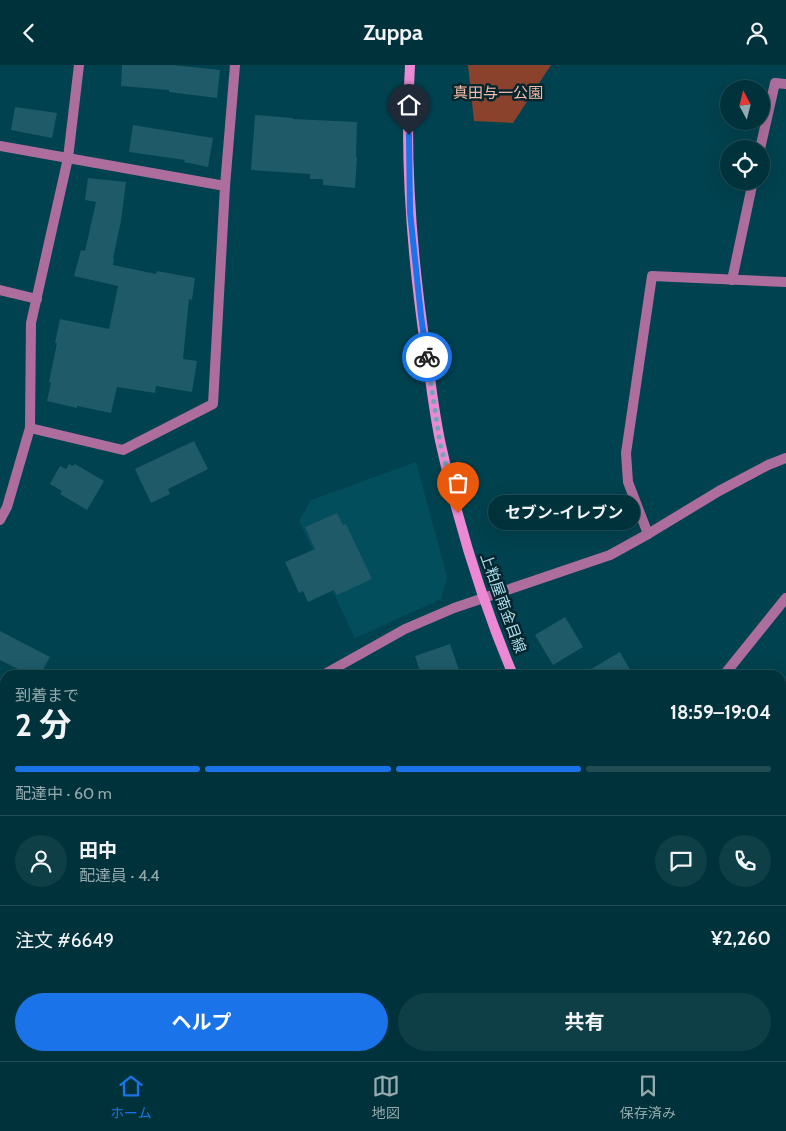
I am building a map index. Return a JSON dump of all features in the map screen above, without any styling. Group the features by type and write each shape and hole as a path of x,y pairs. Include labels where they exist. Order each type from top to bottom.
{"main road":[{"name":"上粕屋南金目線","path":"410,65 408,96 410,212 421,316 440,443 472,565 511,670"}],"street":[{"path":"0,520 7,507 30,428 31,323 68,158 79,65"},
{"path":"30,428 124,450 213,404 225,186 235,65"},
{"path":"762,140 775,83 786,84"},
{"path":"0,146 225,186"},
{"path":"732,280 752,190"},
{"path":"648,534 628,482 626,453 652,275 786,282"},
{"path":"0,290 37,299"},
{"path":"331,670 406,629 483,597 610,555 719,491 768,465 786,458"},
{"path":"728,670 786,598"}],"shaded area":[{"path":"416,462 447,577 441,599 355,638 299,521 311,500"}],"green space":[{"name":"真田与一公園","path":"468,65 551,65 513,123 474,121"}],"building":[{"path":"122,65 173,65 220,70 217,98 169,92 169,90 121,86"},
{"path":"15,107 57,113 52,138 11,130"},
{"path":"255,115 357,122 355,188 323,185 323,179 310,179 310,174 251,170"},
{"path":"133,125 213,138 208,167 184,162 185,160 129,152"},
{"path":"88,178 126,182 113,265 156,274 157,271 195,278 192,300 189,299 183,359 197,361 192,392 156,386 155,393 117,387 111,413 47,401 60,319 109,329 118,286 74,276 81,250 85,251 96,202 85,200"},
{"path":"194,441 208,469 168,489 170,494 151,503 135,469"},
{"path":"69,464 73,466 75,464 104,481 87,510 60,494 62,491 50,484 60,466 66,469"},
{"path":"337,513 343,525 346,524 372,579 337,595 334,590 308,602 303,591 299,593 285,562 315,549 305,527"},
{"path":"565,617 583,647 553,665 535,635"},
{"path":"0,631 50,657 43,670 20,670 0,660"},
{"path":"450,644 459,670 419,670 415,656"},
{"path":"620,652 630,670 589,670"}],"way so far":[{"path":"427,357 440,443 458,513"}],"place":[{"name":"セブン-イレブン","path":"458,513"}],"route":[{"path":"409,135 410,212 427,357"}]}
